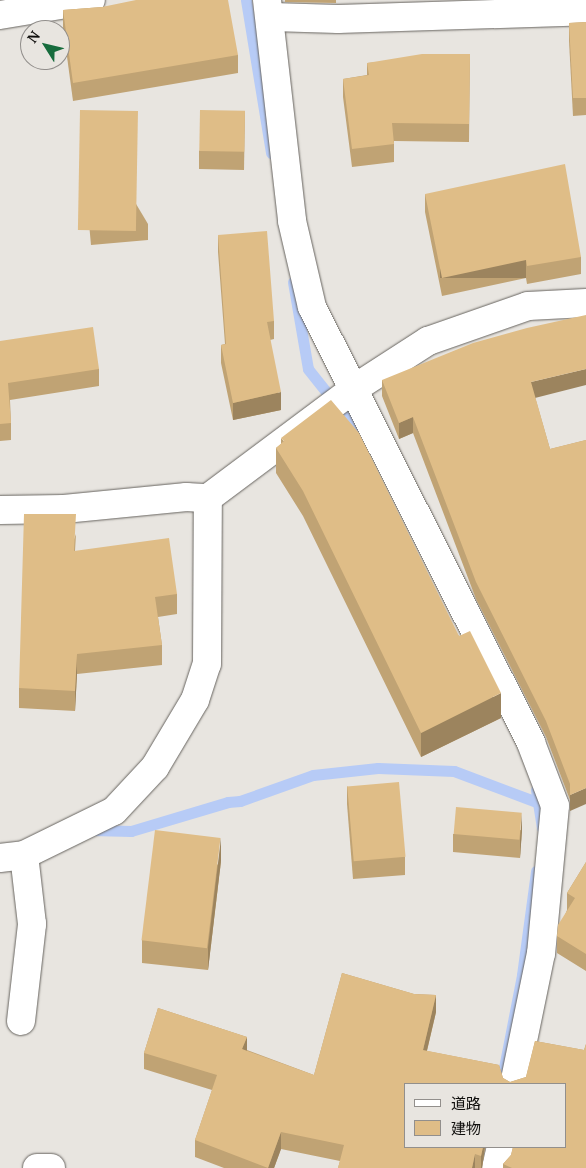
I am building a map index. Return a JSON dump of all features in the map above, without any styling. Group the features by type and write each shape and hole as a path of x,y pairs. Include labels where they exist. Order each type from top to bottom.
{"street":[{"path":"0,15 91,0"},
{"path":"514,1083 541,953 555,806 531,742 355,388 312,307 294,230 270,9 338,20 586,11"},
{"path":"0,510 64,509 186,496 208,498 355,388 428,341 528,306 586,303"},
{"path":"21,1022 32,924 12,856 114,811 155,767 195,700 207,664 208,498"},
{"path":"496,1168 501,1148"},
{"path":"37,1168 51,1168"}],"building":[{"path":"136,0 228,0 238,55 73,83 70,61 70,20 64,20 63,10 102,7"},
{"path":"586,22 586,98 573,98 569,23"},
{"path":"422,54 470,54 469,124 392,123 394,144 352,149 343,79 369,75 367,63"},
{"path":"80,110 138,111 136,231 78,230"},
{"path":"200,110 245,111 244,152 199,151"},
{"path":"565,164 581,257 527,266 526,260 442,278 425,194"},
{"path":"267,231 274,321 267,322 281,392 233,403 221,345 226,344 218,235"},
{"path":"586,315 586,369 531,382 550,449 586,440 586,788 570,795 570,784 546,721 476,582 413,417 399,423 382,380 473,343 527,328"},
{"path":"93,327 99,369 8,383 11,423 0,424 0,341"},
{"path":"331,400 359,433 459,636 470,631 501,693 421,733 303,491 276,448 284,441 281,438"},
{"path":"24,514 76,514 74,551 169,538 177,594 155,597 162,645 77,654 75,691 19,688"},
{"path":"399,782 406,857 354,861 347,787"},
{"path":"456,807 522,813 519,840 454,834"},
{"path":"155,830 221,838 207,948 141,940"},
{"path":"586,862 586,954 557,936 558,925 575,898 567,893"},
{"path":"342,973 414,994 436,995 423,1050 499,1065 503,1078 510,1082 526,1077 535,1041 584,1050 586,1044 586,1168 512,1168 503,1164 511,1155 513,1148 566,1148 566,1083 404,1083 404,1148 483,1148 481,1156 475,1154 472,1168 338,1168 344,1145 281,1132 268,1168 195,1140 217,1075 144,1053 158,1008 247,1037 242,1049 314,1075"}],"waterway":[{"path":"246,0 271,153"},
{"path":"293,282 308,369 366,442"},
{"path":"91,830 131,831 228,802 240,801 313,775 378,768 454,771 539,803"},
{"path":"536,790 542,828"},
{"path":"502,1078 522,975 536,871"}]}
